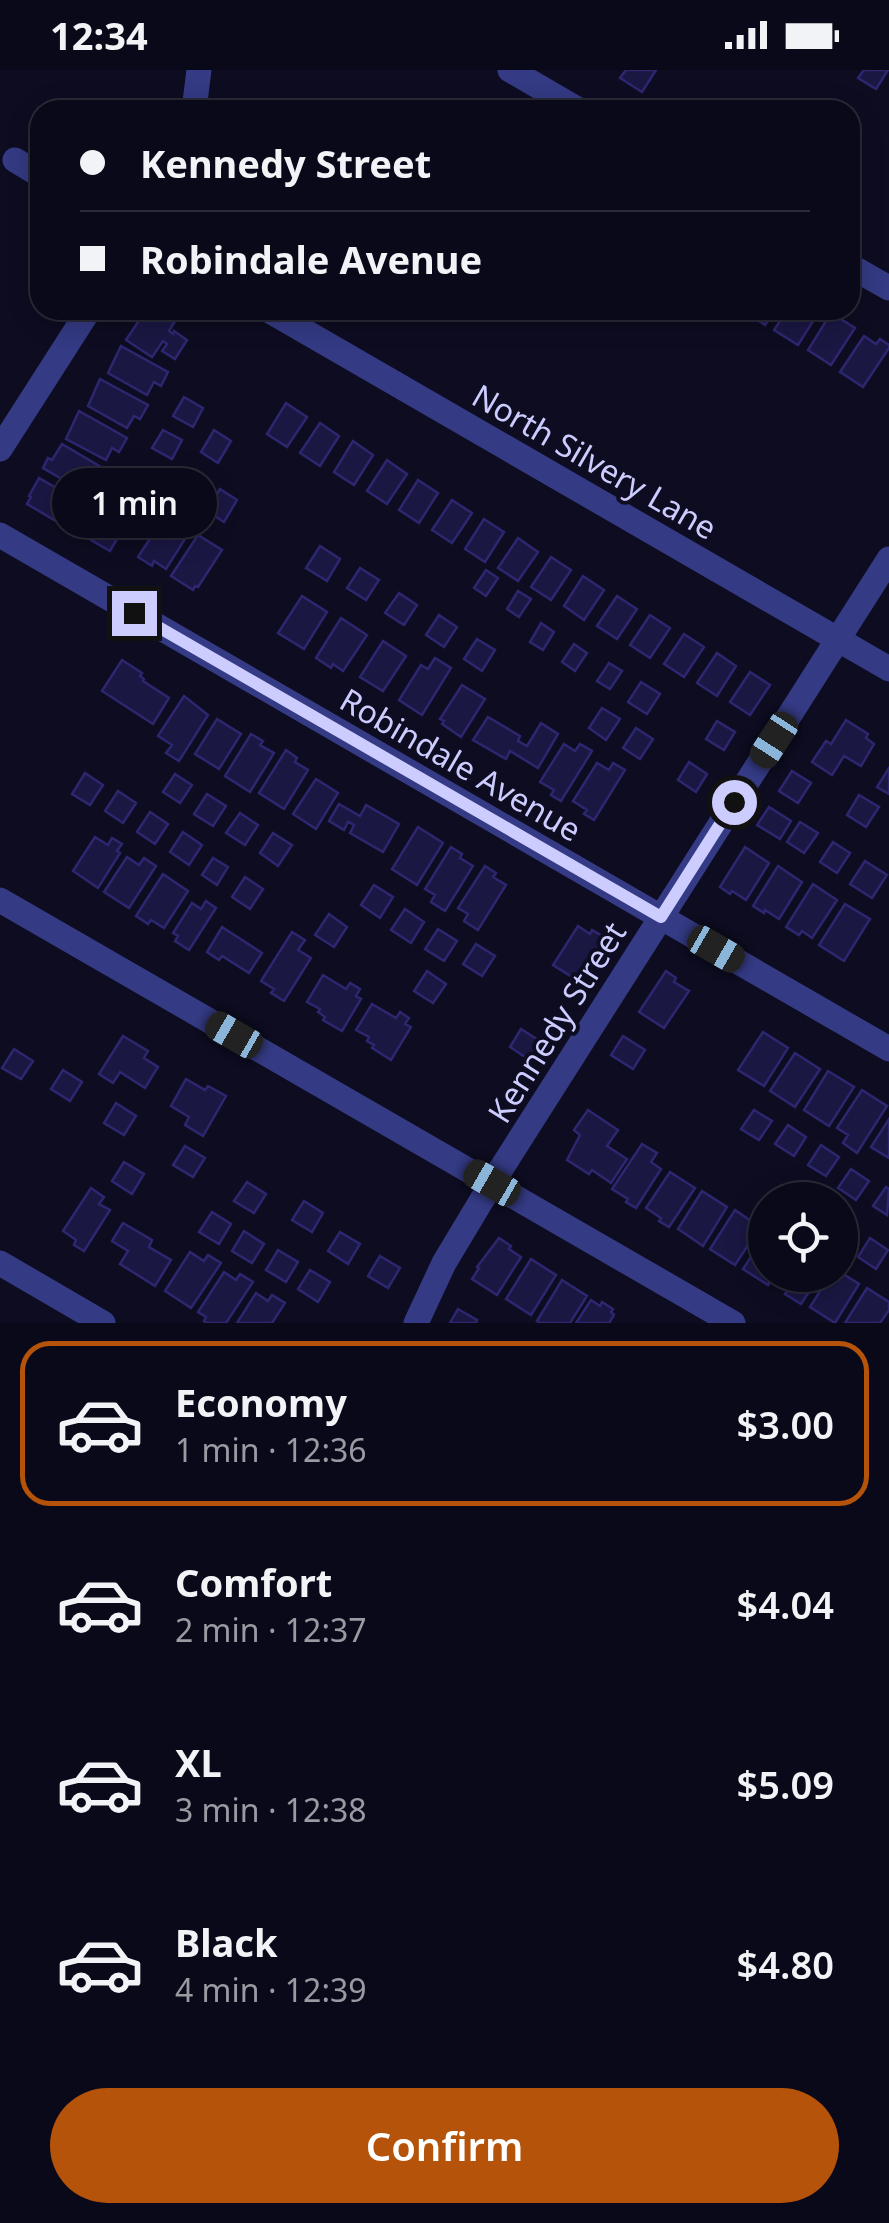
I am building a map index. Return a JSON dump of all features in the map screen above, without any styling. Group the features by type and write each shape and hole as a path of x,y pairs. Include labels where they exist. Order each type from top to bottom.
{"street":[{"path":"195,100 199,70"},
{"path":"510,70 562,100"},
{"path":"15,160 30,169"},
{"path":"860,272 889,288"},
{"path":"0,450 83,320"},
{"name":"North Silvery Lane","path":"285,320 889,669"},
{"name":"Robindale Avenue","path":"0,535 889,1049"},
{"name":"Kennedy Street","path":"416,1323 444,1264 492,1183 889,559"},
{"path":"0,900 733,1323"},
{"path":"0,1263 103,1323"}],"building":[{"path":"626,70 656,70 642,92 620,78"},
{"path":"864,70 888,70 876,89 858,78"},
{"path":"139,320 173,320 169,331 187,340 175,359 162,351 167,344 163,341 152,357 126,340"},
{"path":"780,320 814,320 798,345 774,330"},
{"path":"827,320 842,320 855,328 831,365 808,350"},
{"path":"864,336 876,344 880,339 889,348 863,387 840,372"},
{"path":"121,346 168,372 161,386 154,382 147,395 108,373"},
{"path":"100,379 148,405 140,419 134,416 127,428 88,406"},
{"path":"184,397 203,408 193,427 173,416"},
{"path":"286,403 307,417 287,447 267,434"},
{"path":"79,411 127,438 119,452 112,448 106,460 66,439"},
{"path":"320,423 339,436 320,466 300,453"},
{"path":"163,430 182,440 172,459 152,448"},
{"path":"214,430 231,441 218,463 201,452"},
{"path":"353,441 373,455 354,485 334,472"},
{"path":"62,444 101,467 86,493 43,468"},
{"path":"387,460 407,474 387,504 367,491"},
{"path":"185,470 202,480 189,502 171,492"},
{"path":"39,478 81,502 66,527 27,504"},
{"path":"418,480 438,493 419,523 399,510"},
{"path":"220,489 237,500 224,522 207,511"},
{"path":"117,493 138,504 127,522 107,510"},
{"path":"452,500 472,513 452,543 432,530"},
{"path":"165,516 190,531 166,569 138,557"},
{"path":"105,517 124,527 110,551 91,540"},
{"path":"484,519 504,532 485,562 465,549"},
{"path":"198,535 222,550 193,590 171,576"},
{"path":"518,538 538,552 518,581 498,568"},
{"path":"320,546 340,559 327,581 306,568"},
{"path":"551,557 571,570 551,600 531,587"},
{"path":"360,568 379,580 366,600 347,588"},
{"path":"486,570 498,578 486,596 474,588"},
{"path":"583,576 604,590 584,620 564,606"},
{"path":"518,591 531,599 519,617 507,609"},
{"path":"399,593 417,605 404,625 385,613"},
{"path":"302,596 327,612 304,649 278,633"},
{"path":"617,596 637,609 617,639 597,626"},
{"path":"439,615 457,627 444,647 426,635"},
{"path":"650,615 670,628 650,658 630,645"},
{"path":"341,618 367,635 343,671 316,658"},
{"path":"541,623 554,632 543,650 530,642"},
{"path":"684,634 704,647 684,677 664,664"},
{"path":"477,639 495,650 482,671 464,659"},
{"path":"383,641 406,656 383,691 360,677"},
{"path":"574,644 587,653 575,671 562,662"},
{"path":"717,653 736,666 717,696 697,683"},
{"path":"435,658 451,668 422,715 399,700 421,665 428,669"},
{"path":"122,660 142,673 143,681 169,698 153,724 102,691"},
{"path":"609,663 622,671 610,689 597,681"},
{"path":"750,672 770,685 750,715 730,702"},
{"path":"641,682 660,694 647,714 628,702"},
{"path":"462,685 485,699 461,737 440,719"},
{"path":"184,696 208,715 179,761 166,753 172,745 158,736"},
{"path":"602,708 620,719 606,740 589,728"},
{"path":"488,717 520,736 518,741 527,746 541,723 558,734 538,768 510,751 506,759 473,740"},
{"path":"217,719 241,734 219,769 195,754"},
{"path":"846,720 868,734 866,738 874,744 861,766 844,756 832,775 812,762 826,741 831,744"},
{"path":"717,721 735,732 724,750 706,739"},
{"path":"636,728 653,739 640,759 623,748"},
{"path":"251,734 274,753 250,792 225,776"},
{"path":"564,744 575,751 580,744 592,751 561,801 551,795 554,790 540,782"},
{"path":"286,750 308,770 284,809 259,793"},
{"path":"689,762 707,774 696,792 678,780"},
{"path":"597,763 609,770 613,763 625,770 594,820 573,801"},
{"path":"889,768 889,794 877,787"},
{"path":"792,771 811,783 798,803 779,791"},
{"path":"85,773 103,785 90,805 72,794"},
{"path":"175,774 192,785 180,803 163,792"},
{"path":"316,779 338,793 316,829 293,814"},
{"path":"118,791 136,803 123,823 105,811"},
{"path":"207,794 226,806 213,826 194,814"},
{"path":"859,795 879,807 866,827 847,815"},
{"path":"339,804 360,816 366,805 399,824 383,852 350,833 354,825 348,822 344,830 329,821"},
{"path":"769,807 791,821 780,839 757,825"},
{"path":"150,812 168,824 155,844 137,832"},
{"path":"240,813 258,825 245,845 226,833"},
{"path":"800,822 818,833 804,853 787,842"},
{"path":"418,827 443,843 417,885 392,869"},
{"path":"183,832 202,845 189,865 170,852"},
{"path":"273,833 292,845 278,866 260,853"},
{"path":"95,837 108,845 112,838 122,844 98,888 73,871"},
{"path":"833,842 850,853 837,873 820,862"},
{"path":"451,847 473,866 445,911 431,902 435,895 425,889"},
{"path":"745,847 769,863 746,900 720,887"},
{"path":"127,857 139,865 144,858 156,866 129,908 104,892"},
{"path":"213,858 228,867 217,885 202,875"},
{"path":"865,861 887,875 872,898 850,884"},
{"path":"485,866 506,885 478,930 464,921 468,914 458,908"},
{"path":"778,866 802,882 779,919 753,906"},
{"path":"163,874 188,891 164,928 136,916"},
{"path":"245,877 263,889 250,909 232,897"},
{"path":"813,884 837,900 812,938 786,927"},
{"path":"374,885 393,897 380,918 361,905"},
{"path":"206,901 216,908 189,950 175,941 178,936 173,933 192,903 201,909"},
{"path":"845,904 870,919 844,961 819,945"},
{"path":"405,909 424,922 411,943 391,930"},
{"path":"329,914 347,927 334,947 315,935"},
{"path":"578,926 604,937 577,980 553,965"},
{"path":"222,927 262,953 249,973 222,956 219,960 207,952"},
{"path":"438,929 457,941 444,961 425,949"},
{"path":"292,932 305,940 298,950 311,958 284,1001 261,981"},
{"path":"476,944 495,956 482,976 463,964"},
{"path":"427,971 446,984 433,1003 414,991"},
{"path":"666,971 676,978 674,982 689,991 664,1028 639,1012"},
{"path":"323,975 346,989 350,983 360,989 356,996 361,999 342,1031 323,1020 320,1009 307,1002"},
{"path":"372,1004 396,1018 400,1012 409,1018 405,1024 411,1027 391,1060 372,1048 369,1037 356,1030"},
{"path":"521,1029 540,1041 528,1059 510,1047"},
{"path":"763,1032 788,1048 764,1086 738,1070"},
{"path":"123,1036 148,1051 144,1058 158,1067 145,1088 120,1072 113,1083 99,1074"},
{"path":"623,1036 645,1050 633,1069 611,1055"},
{"path":"14,1049 33,1061 21,1079 2,1068"},
{"path":"795,1053 820,1069 795,1107 770,1091"},
{"path":"63,1070 82,1082 70,1101 51,1089"},
{"path":"828,1071 854,1087 829,1126 804,1110"},
{"path":"186,1079 226,1096 203,1136 185,1125 189,1117 171,1106"},
{"path":"862,1090 887,1106 857,1153 843,1143 848,1135 837,1128"},
{"path":"116,1103 136,1116 124,1135 104,1123"},
{"path":"588,1110 618,1130 607,1146 627,1159 611,1183 567,1160 580,1135 574,1130"},
{"path":"754,1110 772,1121 759,1140 741,1129"},
{"path":"889,1119 889,1158 871,1147"},
{"path":"788,1125 806,1137 794,1156 775,1144"},
{"path":"642,1144 657,1153 651,1162 661,1169 636,1208 612,1189"},
{"path":"821,1145 839,1157 826,1176 808,1165"},
{"path":"185,1146 205,1158 193,1177 173,1165"},
{"path":"124,1162 144,1174 132,1194 112,1181"},
{"path":"851,1169 869,1181 858,1197 858,1182 842,1182"},
{"path":"670,1172 695,1188 669,1227 646,1208"},
{"path":"247,1182 266,1194 254,1213 234,1201"},
{"path":"886,1187 889,1189 887,1215 873,1206"},
{"path":"91,1188 104,1197 99,1204 110,1210 84,1251 63,1231"},
{"path":"702,1191 727,1207 703,1246 678,1229"},
{"path":"304,1201 323,1213 312,1232 292,1220"},
{"path":"735,1210 748,1219 748,1245 735,1265 710,1249"},
{"path":"212,1212 231,1224 219,1244 199,1232"},
{"path":"123,1223 152,1240 149,1247 171,1260 155,1286 120,1264 128,1251 112,1241"},
{"path":"244,1231 264,1244 252,1263 232,1251"},
{"path":"340,1232 360,1244 348,1264 328,1251"},
{"path":"499,1238 521,1257 497,1295 472,1279"},
{"path":"870,1238 888,1250 876,1269 858,1257"},
{"path":"278,1250 298,1262 286,1282 266,1270"},
{"path":"190,1252 204,1261 208,1255 221,1263 191,1308 165,1291"},
{"path":"380,1256 400,1268 388,1288 368,1276"},
{"path":"531,1259 556,1275 531,1315 506,1299"},
{"path":"310,1270 330,1282 318,1302 298,1289"},
{"path":"224,1272 236,1280 240,1274 253,1282 226,1323 207,1323 206,1317 198,1312"},
{"path":"562,1280 587,1296 570,1323 540,1323 537,1321"},
{"path":"867,1288 889,1302 889,1310 880,1323 845,1323"},
{"path":"786,1292 809,1292 801,1304"},
{"path":"819,1292 854,1292 835,1323 810,1307"},
{"path":"256,1293 268,1301 272,1295 285,1303 272,1323 237,1323"},
{"path":"591,1300 613,1309 609,1323 576,1323"},
{"path":"458,1309 477,1320 476,1323 450,1323"}],"route":[{"path":"134,613 661,917 734,802"}]}
